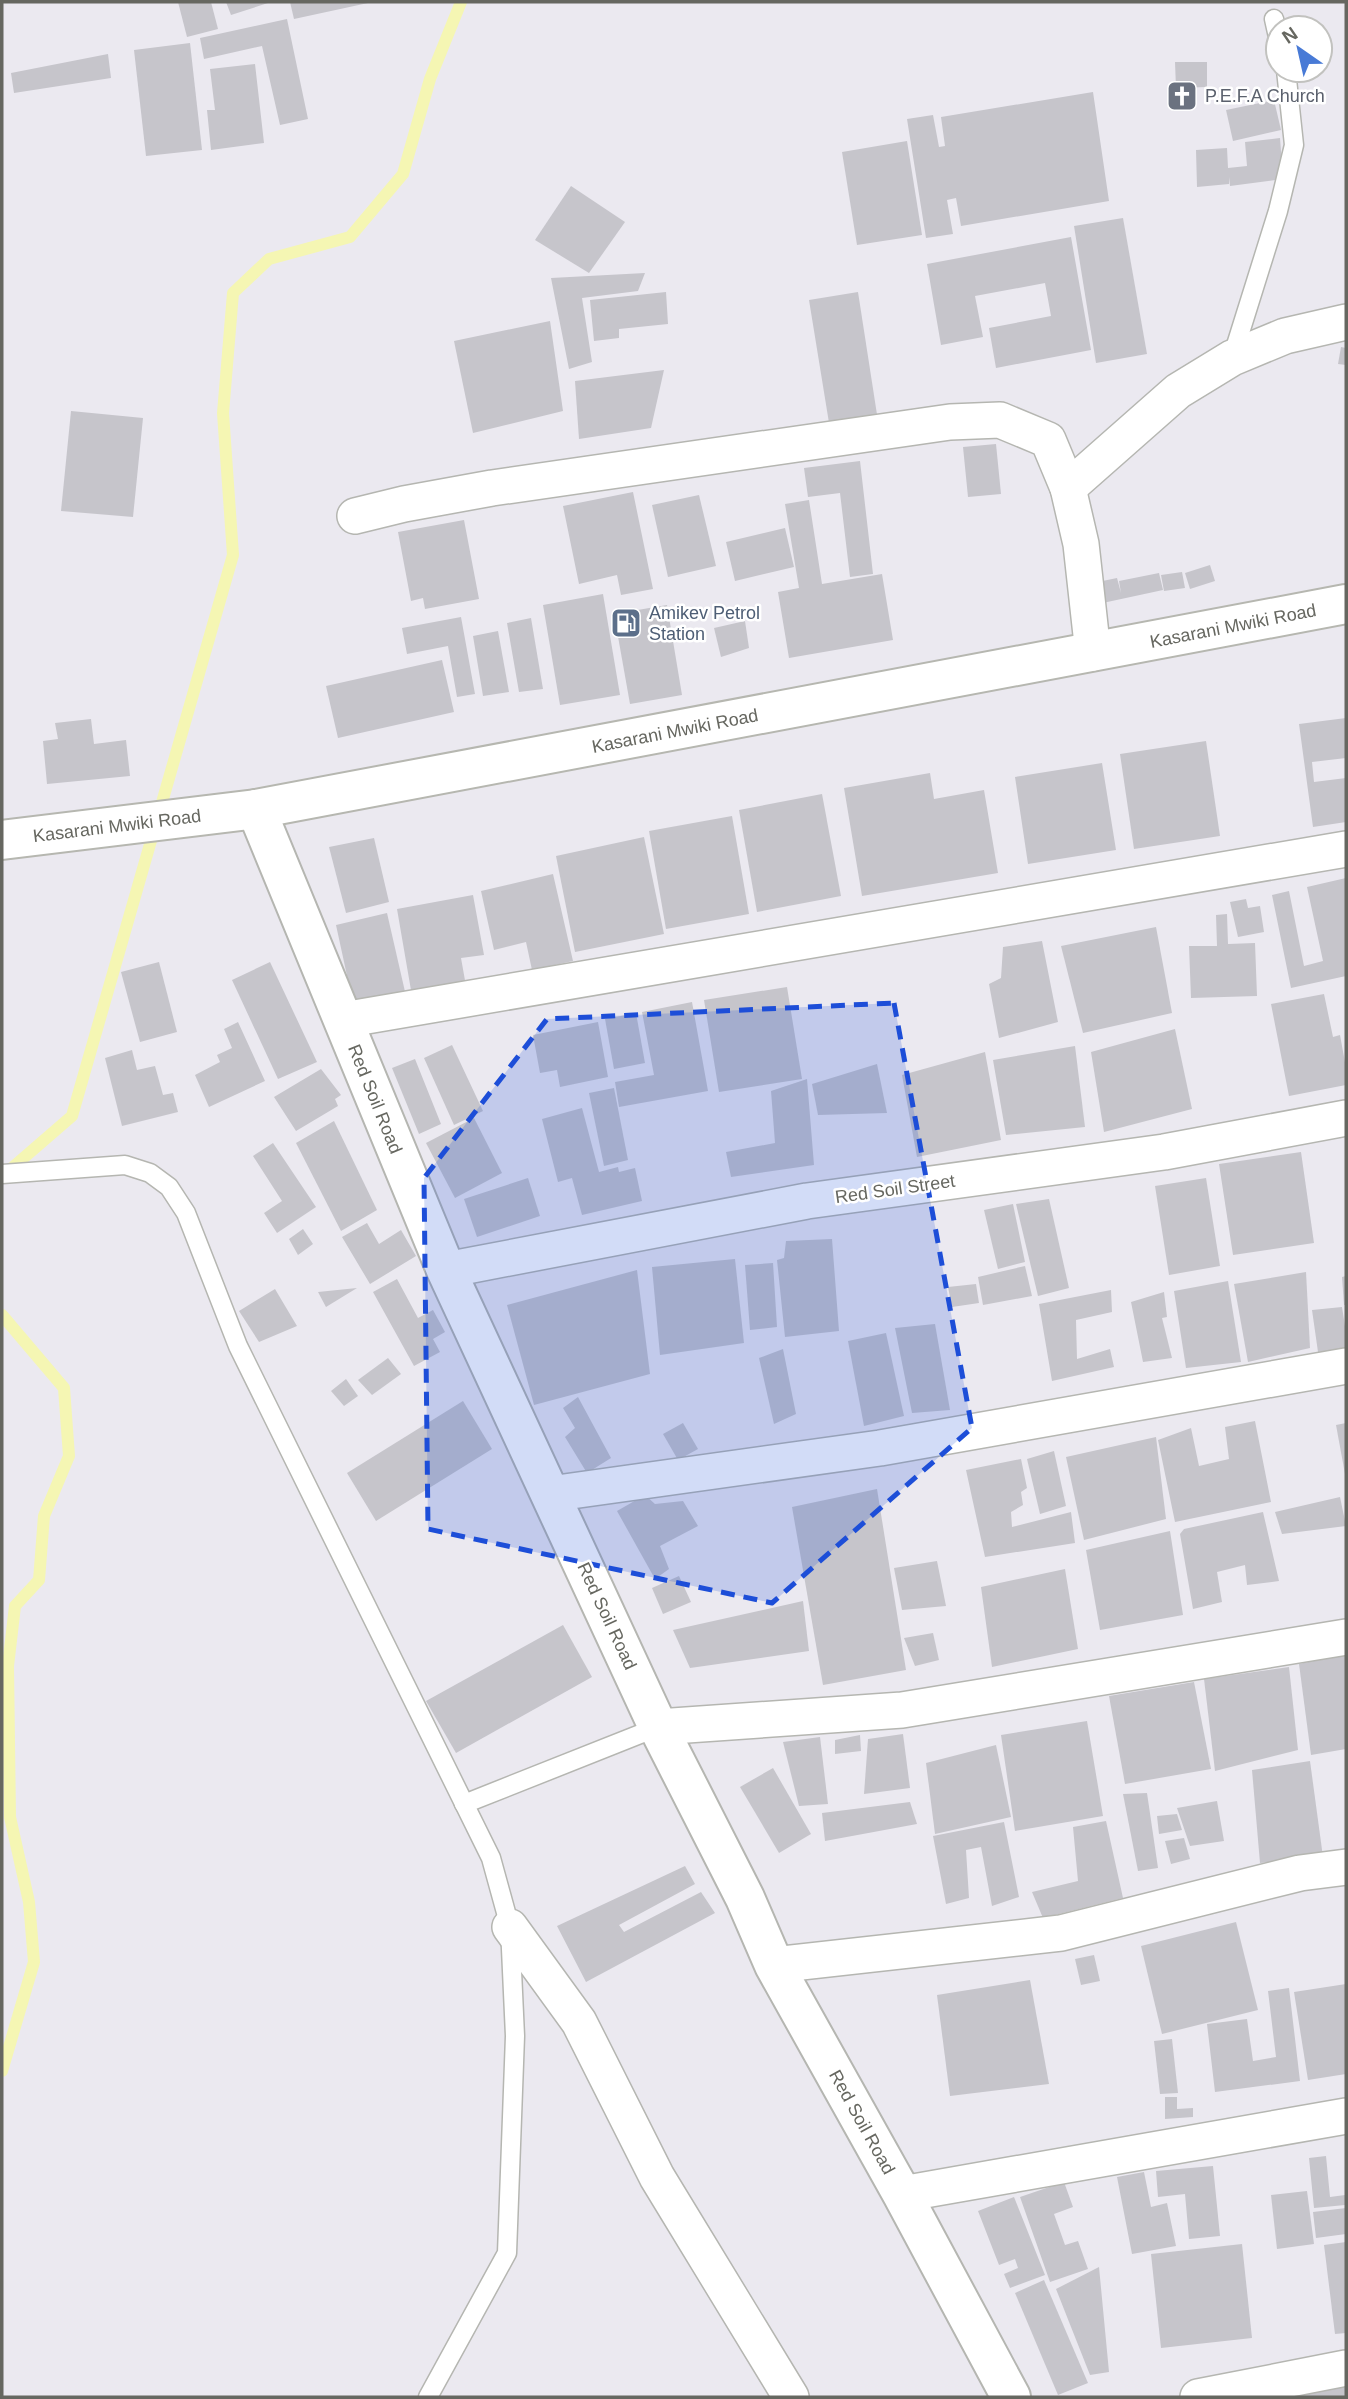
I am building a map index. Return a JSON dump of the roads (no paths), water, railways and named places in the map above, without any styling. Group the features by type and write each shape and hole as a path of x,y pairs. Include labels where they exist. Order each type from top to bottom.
{"street":[{"path":"1068,488 1178,391 1232,358 1285,336 1346,322"},
{"path":"355,516 404,504 506,486 950,422 1000,420 1048,440 1068,488 1081,544 1093,653"},
{"name":"Kasarani Mwiki Road","path":"2,840 256,809 1346,604"},
{"name":"Red Soil Road","path":"256,809 446,1270 659,1727 745,1898 774,1965 1011,2397"},
{"path":"343,1020 1346,849"},
{"name":"Red Soil Street","path":"446,1270 807,1201 1164,1152 1346,1118"},
{"path":"550,1494 880,1448 1346,1366"},
{"path":"659,1727 902,1710 1346,1637"},
{"path":"774,1965 1061,1933 1300,1873 1346,1867"},
{"path":"510,1927 579,2022 657,2177 791,2397"},
{"path":"902,2194 1346,2116"},
{"path":"1198,2397 1346,2368"}],"lane":[{"path":"1232,358 1278,211 1294,145 1287,84"},
{"path":"2,1174 125,1165 150,1173 169,1186 186,1213 237,1346 491,1858 510,1927 515,2036 507,2253 428,2397"},
{"path":"464,1804 659,1727"}],"waterway":[{"path":"5,1174 72,1116 233,555 223,413 233,293 269,259 350,237 403,174 430,79 461,2"},
{"path":"2,1315 64,1388 69,1456 44,1516 39,1580 15,1606 8,1666 10,1817 29,1902 34,1962 2,2071"}],"place":[{"name":"P.E.F.A Church","path":"1182,96"},
{"name":"Amikev Petrol Station","path":"626,623"}]}
